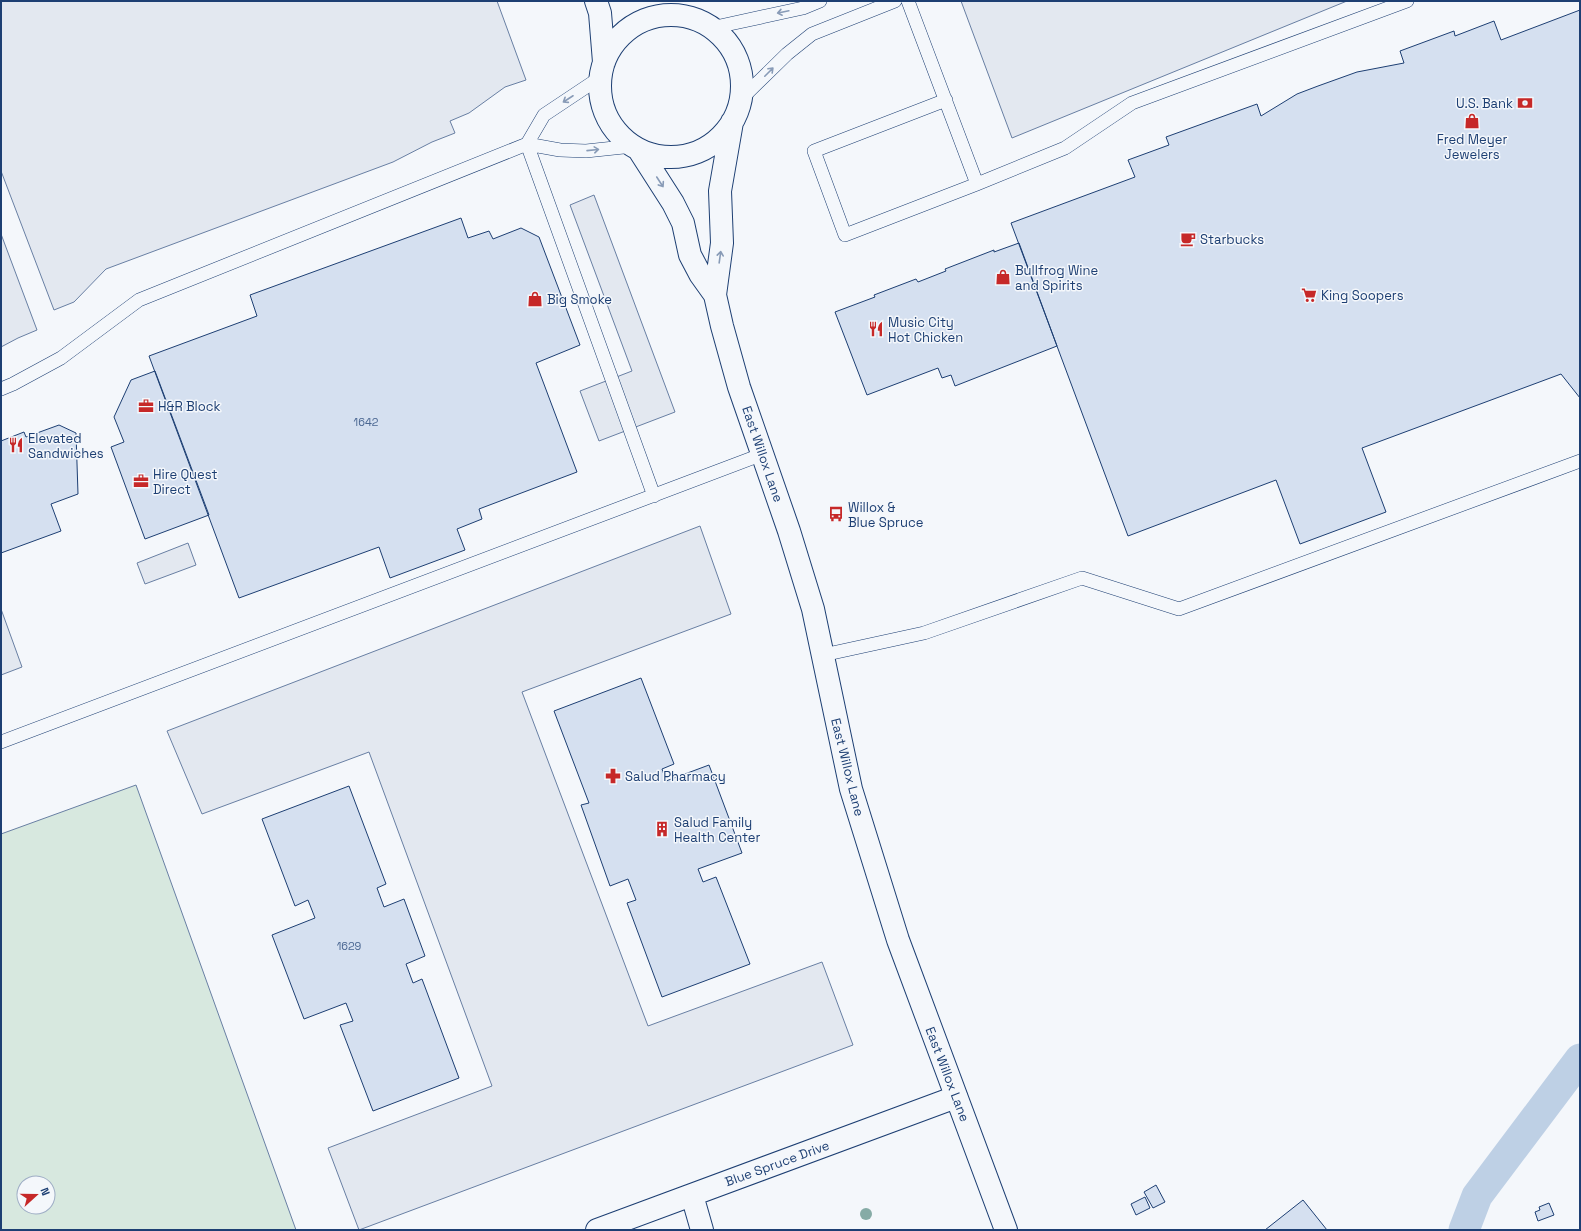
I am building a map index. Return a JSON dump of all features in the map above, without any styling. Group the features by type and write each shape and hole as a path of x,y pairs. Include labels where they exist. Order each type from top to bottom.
{"main road":[{"path":"596,1 600,13 602,69 600,82 601,102 609,122 622,138 636,148 659,156 681,157 701,151 719,139 732,122 741,99 742,75 734,52 718,33 668,1"},
{"path":"602,69 615,41 632,26 653,17 676,15 705,24"},
{"name":"East Willox Lane","path":"732,122 720,191 722,243 715,295 722,326 739,387 763,454 813,609 851,789 898,940 1006,1230"},
{"name":"East Willox Lane","path":"636,148 673,203 683,223 690,255 700,274 715,295"},
{"name":"Blue Spruce Drive","path":"597,1230 956,1097"},
{"path":"692,1195 702,1230"}],"lane":[{"path":"705,24 803,8 820,1"},
{"path":"741,99 787,54 812,34 895,1"},
{"path":"908,1 977,184"},
{"path":"946,100 814,151 845,235 1065,148 1132,103 1407,1"},
{"path":"602,69 544,114 527,144 654,496"},
{"path":"1,389 61,358 139,300 527,144 560,150 586,151 636,148"},
{"path":"1,742 763,454"},
{"path":"823,655 924,633 1082,578 1179,608 1580,461"}],"shaded area":[{"path":"1,1 497,1 526,80 505,87 469,113 450,121 455,133 432,142 393,162 106,269 74,302 54,310 1,171"},
{"path":"961,1 1347,1 1012,138"},
{"path":"594,195 675,412 599,441 580,391 632,371 570,205"},
{"path":"1,234 37,330 1,347"},
{"path":"700,526 731,614 522,692 648,1026 822,962 853,1045 359,1230 328,1148 492,1086 369,752 202,814 167,731"},
{"path":"188,543 196,565 145,584 137,563"},
{"path":"1,609 22,667 1,675"},
{"path":"136,785 296,1230 1,1230 1,834"}],"building":[{"name":"King Soopers","path":"1580,10 1580,398 1561,374 1362,448 1386,512 1300,544 1276,480 1128,536 1011,223 1135,177 1128,160 1169,145 1166,137 1257,104 1261,116 1297,94 1318,86 1357,72 1404,63 1400,51 1454,31 1455,36 1494,21 1501,40"},
{"path":"461,218 468,238 489,231 493,239 521,228 539,237 580,345 536,363 577,472 479,509 482,519 457,529 465,550 390,578 379,547 239,598 149,356 257,316 250,295"},
{"path":"1019,243 1057,346 955,386 951,375 942,378 938,368 867,395 835,312 875,297 874,295 916,279 918,282 946,271 945,269 994,250 994,252"},
{"path":"155,371 209,515 145,539 111,447 124,442 114,417 131,380"},
{"path":"59,425 76,433 78,494 51,504 61,531 1,553 1,441 24,432 26,437"},
{"name":"Salud Family Health Center","path":"641,678 674,764 662,769 666,781 709,765 742,853 698,869 703,882 716,877 750,964 662,997 627,903 636,900 628,879 610,886 581,805 589,803 554,711"},
{"path":"349,786 386,884 377,888 384,907 404,899 425,956 406,964 413,983 422,979 459,1078 373,1111 340,1025 353,1021 346,1003 304,1019 272,935 315,918 308,900 295,906 262,819"},
{"path":"1156,1185 1165,1202 1153,1208 1144,1192"},
{"path":"1145,1197 1150,1208 1136,1215 1131,1204"},
{"path":"1303,1200 1327,1230 1265,1230"},
{"path":"1549,1203 1554,1215 1538,1221 1535,1212 1540,1210 1539,1207"}],"waterway":[{"path":"1464,1230 1477,1196 1580,1059"}],"place":[{"name":"U.S. Bank","path":"1525,103"},
{"name":"Fred Meyer Jewelers","path":"1472,121"},
{"name":"Starbucks","path":"1188,239"},
{"name":"Bullfrog Wine and Spirits","path":"1003,277"},
{"name":"King Soopers","path":"1309,295"},
{"name":"Big Smoke","path":"535,299"},
{"name":"Music City Hot Chicken","path":"876,329"},
{"name":"H&R Block","path":"146,406"},
{"name":"Elevated Sandwiches","path":"16,445"},
{"name":"Hire Quest Direct","path":"141,481"},
{"name":"Willox & Blue Spruce","path":"836,514"},
{"name":"Salud Pharmacy","path":"613,776"},
{"name":"Salud Family Health Center","path":"662,829"}]}
